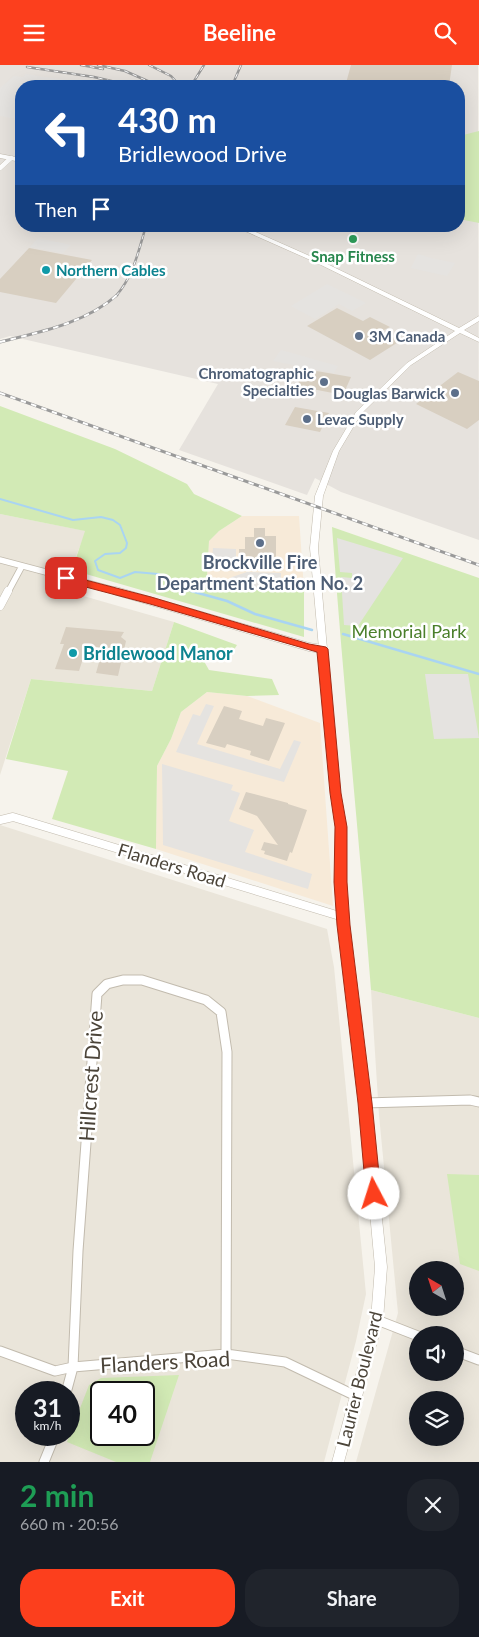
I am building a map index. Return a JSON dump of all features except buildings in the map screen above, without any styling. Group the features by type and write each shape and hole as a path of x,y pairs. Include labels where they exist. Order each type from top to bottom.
{"street":[{"path":"0,156 15,159"},
{"path":"0,168 11,158"},
{"path":"258,232 479,340"},
{"name":"Laurier Boulevard","path":"338,1462 377,1320 380,1267 365,1103 340,882 341,827 322,649 314,548 316,515 319,496 336,451 358,413 409,364 479,318"},
{"path":"0,560 151,600 309,647 322,649"},
{"path":"0,606 22,566"},
{"name":"Flanders Road","path":"0,820 13,817 343,917"},
{"name":"Hillcrest Drive","path":"69,1381 73,1367 78,1251 96,994 107,984 123,980 142,980 206,1000 221,1012 227,1052 226,1355"},
{"path":"365,1103 470,1100 479,1102"},
{"path":"377,1320 409,1332"},
{"name":"Flanders Road","path":"0,1351 55,1371 73,1367 226,1355 284,1362 356,1396"},
{"path":"464,1355 479,1361"},
{"path":"44,1462 51,1446"}],"shaded area":[{"path":"0,65 478,65 479,540 341,492 315,478 307,495 179,450 218,384 10,336 0,339"},
{"path":"26,74 64,80 15,80 15,119 0,116 0,88 14,76 23,77"},
{"path":"38,238 71,245 63,253 30,247"},
{"path":"418,254 455,263 447,276 411,268"},
{"path":"327,284 366,303 352,311 339,304 315,319 291,306"},
{"path":"281,350 338,366 334,373 273,361"},
{"path":"0,514 86,531 73,564 66,591 174,622 152,691 31,679 0,775"},
{"path":"242,516 299,516 304,590 238,590 207,577 209,541 219,531"},
{"path":"337,538 403,558 358,626 344,625 341,577 352,578 352,573 340,572"},
{"path":"213,548 236,549 236,559 243,560 243,571 211,570"},
{"path":"247,572 281,573 281,588 247,588 228,581 232,577"},
{"path":"425,674 468,674 479,738 434,739"},
{"path":"207,692 247,696 320,723 333,906 156,849 157,766 171,739 181,712"},
{"path":"206,704 214,706 197,744 280,769 294,740 301,742 284,782 176,752 193,714 200,716"},
{"path":"162,764 233,785 231,790 240,793 229,821 254,830 245,852 312,874 308,889 163,845"},
{"path":"0,825 327,929 334,967 366,1294 356,1341 324,1462 0,1462"},
{"path":"371,990 479,1018 479,1462 356,1462 398,1313 379,1115"}],"green space":[{"path":"479,131 479,223 465,220 465,134"},
{"path":"0,406 115,449 187,484 194,494 242,516 219,531 209,541 207,577 238,590 304,590 304,637 72,570 85,531 0,514"},
{"name":"Memorial Park","path":"332,527 479,578 479,1018 371,990"},
{"path":"174,622 237,645 228,659 201,656 209,670 272,679 279,695 247,696 207,692 181,712 171,739 157,766 156,849 52,819 68,771 6,759 31,679 152,691"},
{"path":"447,1174 479,1175 479,1271 464,1265 464,1261 460,1261"},
{"path":"179,1375 150,1462 116,1462 77,1446 80,1446 80,1408 90,1384 90,1446 155,1446 155,1381 96,1381 101,1378"}],"waterway":[{"path":"0,499 73,520 101,517 113,520 120,525 127,543 126,548 120,553 105,554 95,561 98,570 120,578 135,572 158,574 193,592"},
{"path":"193,592 227,601 255,614 312,630"},
{"path":"343,634 479,674"}],"railway":[{"path":"81,65 103,69"},
{"path":"98,65 125,71 145,80"},
{"path":"149,65 171,76 175,80"},
{"path":"195,80 204,65"},
{"path":"235,80 241,65"},
{"path":"27,67 107,80"},
{"path":"116,296 131,271 144,232"},
{"path":"0,342 77,320 105,305 116,296"},
{"path":"0,393 479,565"}],"place":[{"name":"Snap Fitness","path":"353,239"},
{"name":"Northern Cables","path":"46,270"},
{"name":"3M Canada","path":"359,336"},
{"name":"Chromatographic Specialties","path":"324,382"},
{"name":"Douglas Barwick","path":"455,393"},
{"name":"Levac Supply","path":"307,419"},
{"name":"Brockville Fire Department Station No. 2","path":"260,543"},
{"name":"Bridlewood Manor","path":"73,653"}],"route":[{"path":"66,578 151,600 309,647 322,649 341,827 340,882 343,925 374,1194"}]}
